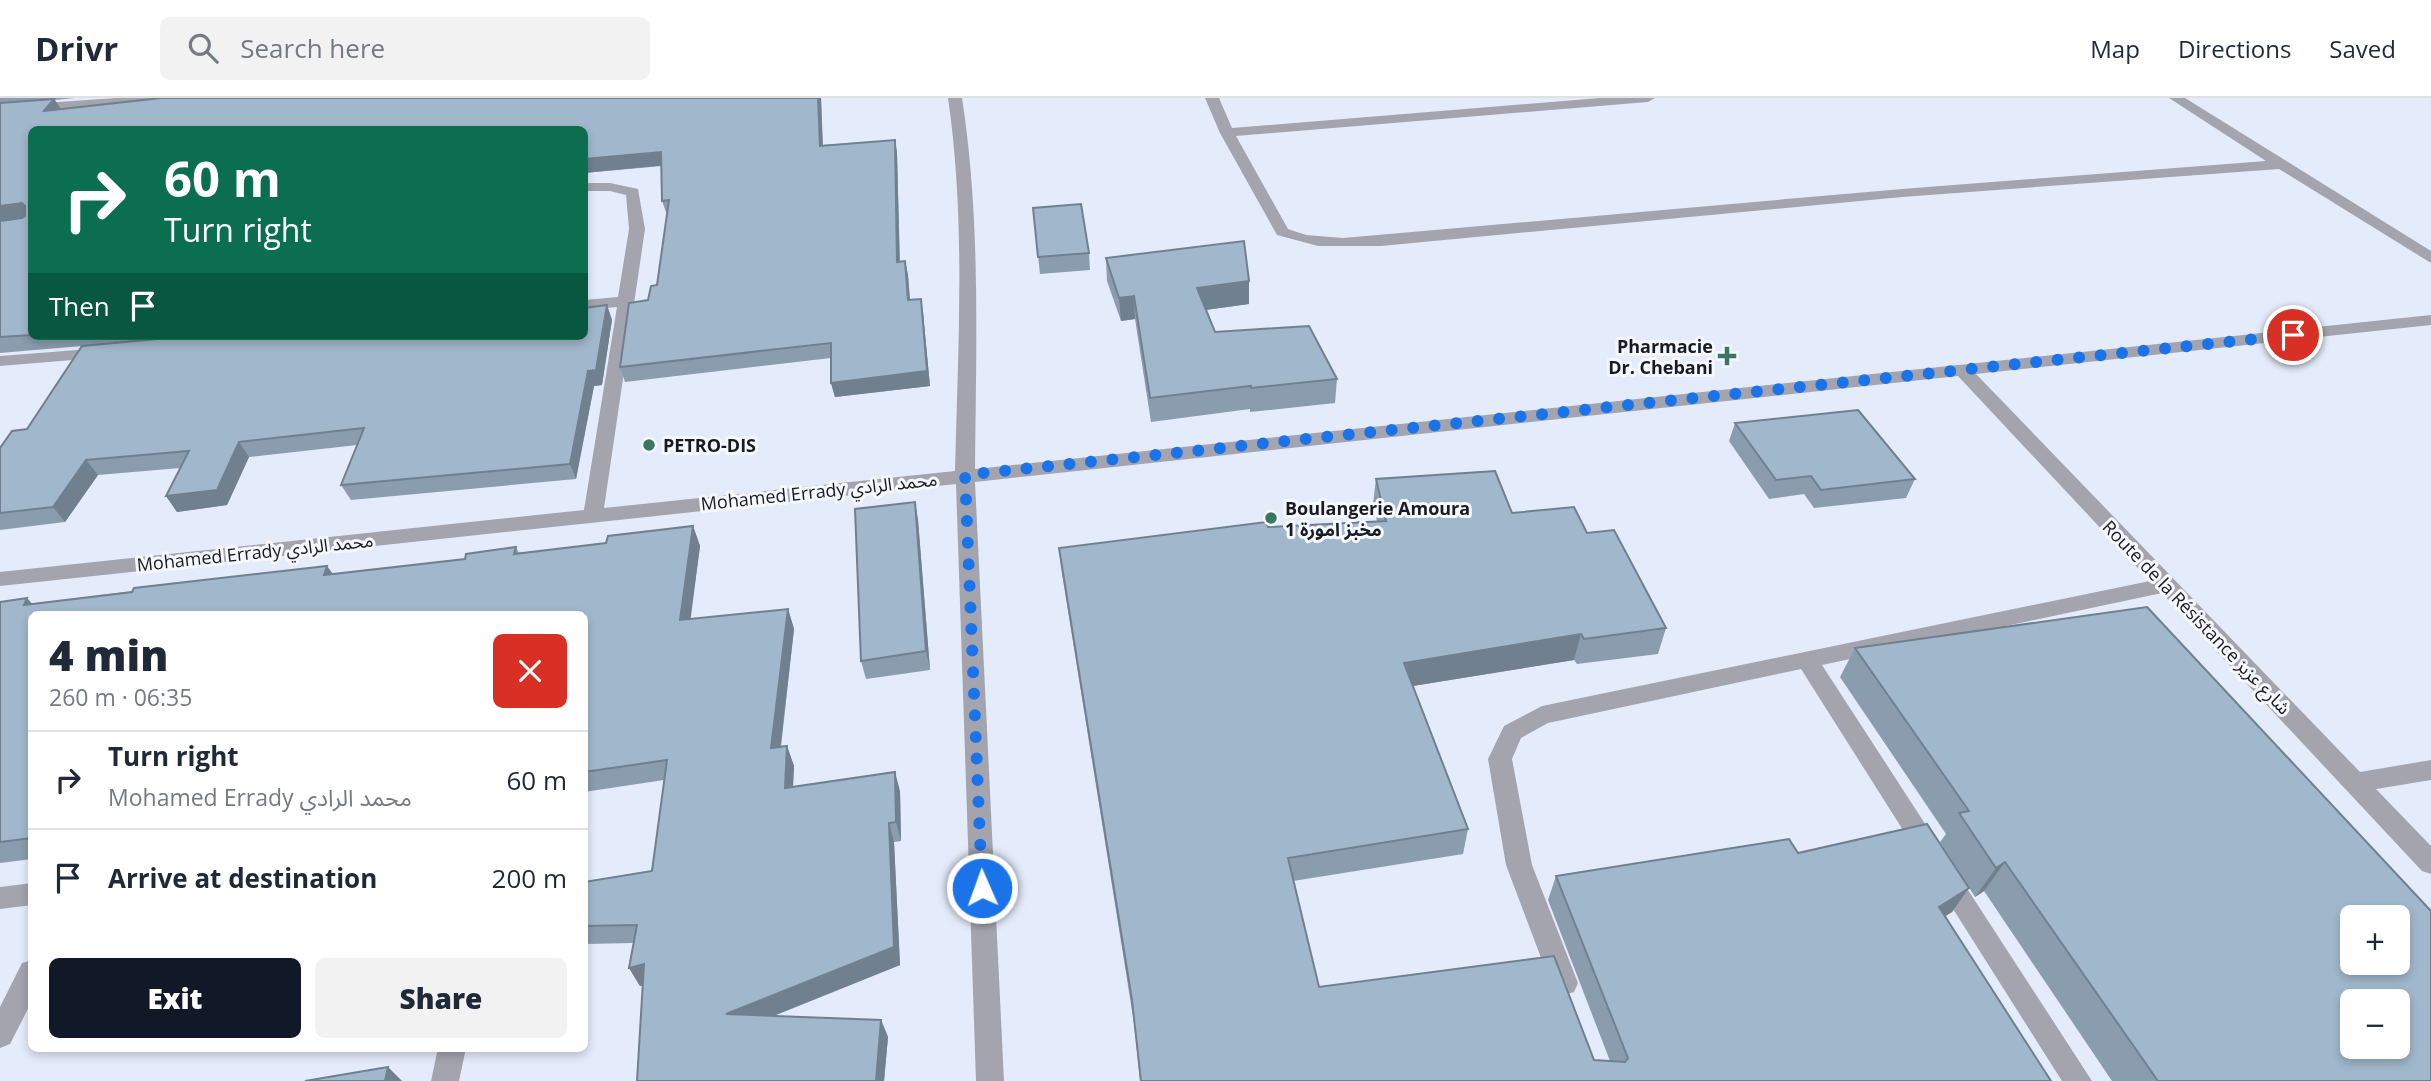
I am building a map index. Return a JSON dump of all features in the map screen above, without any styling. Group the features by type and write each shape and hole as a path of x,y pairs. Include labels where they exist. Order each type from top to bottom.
{"street":[{"path":"0,110 175,98"},
{"path":"956,98 962,144 968,290 965,475 990,1081"},
{"path":"1212,98 1227,132 1282,232 1318,243 1381,241 1902,193 2283,164"},
{"path":"1227,132 1648,98"},
{"path":"2176,98 2431,258"},
{"path":"588,187 610,187 633,192 637,229 593,516"},
{"path":"588,305 627,301"},
{"name":"Mohamed Errady محمد الرادي","path":"0,579 965,475 1963,372 2431,320"},
{"path":"0,361 123,351"},
{"name":"Route de la Résistance شارع عزيز","path":"1963,372 2431,863"},
{"path":"1572,1005 1519,865 1500,759 1512,732 1542,715 2166,585"},
{"path":"1805,659 2078,1081"},
{"path":"2354,783 2431,770"},
{"path":"0,898 28,894"},
{"path":"0,1035 28,980"},
{"path":"445,1081 451,1052"}],"building":[{"path":"161,98 818,98 820,146 895,140 897,262 905,261 908,300 921,299 927,371 831,383 831,343 620,367 629,303 648,300 651,286 657,285 669,200 662,201 661,152 588,159 588,126 28,126 28,335 0,337 0,221 22,218 25,216 25,206 22,203 0,206 0,103 54,99 44,111"},
{"path":"1081,204 1089,253 1038,257 1033,208"},
{"path":"1244,241 1249,281 1197,288 1215,332 1309,326 1337,379 1150,398 1134,296 1119,298 1106,258"},
{"path":"607,305 596,370 588,371 570,464 341,485 364,428 239,442 217,490 166,496 189,451 86,460 53,507 0,513 0,448 12,431 27,429 82,346 147,340 588,340 588,307"},
{"path":"1858,410 1915,479 1821,490 1811,476 1776,480 1735,423"},
{"path":"1495,471 1512,513 1574,507 1587,533 1614,530 1666,628 1584,639 1581,634 1404,663 1468,829 1288,858 1319,987 1554,956 1594,1060 1625,1062 1628,1058 1556,876 1789,839 1798,853 1927,824 1969,888 1939,907 2051,1081 1141,1081 1132,1000 1059,548 1266,522 1268,527 1386,521 1376,479"},
{"path":"915,502 926,651 861,661 855,509"},
{"path":"693,526 680,620 788,609 771,748 787,746 785,788 895,772 896,822 889,823 894,947 726,1014 881,1020 876,1081 637,1081 644,964 629,968 637,925 588,926 588,881 652,871 667,760 588,771 588,611 28,611 28,838 0,842 0,602 27,598 24,605 132,592 134,588 327,566 324,575 465,559 466,554 516,547 514,554 606,543 608,536"},
{"path":"2147,607 2431,911 2431,1081 2158,1081 2005,862 1996,868 1959,813 1969,811 1855,648"},
{"path":"388,1067 385,1081 305,1081"}],"place":[{"name":"Pharmacie Dr. Chebani","path":"1727,356"},
{"name":"PETRO-DIS","path":"649,445"},
{"name":"Boulangerie Amoura 1 مخبز امورة","path":"1271,518"}],"route":[{"path":"982,888 965,475 1963,372 2293,335"}]}
